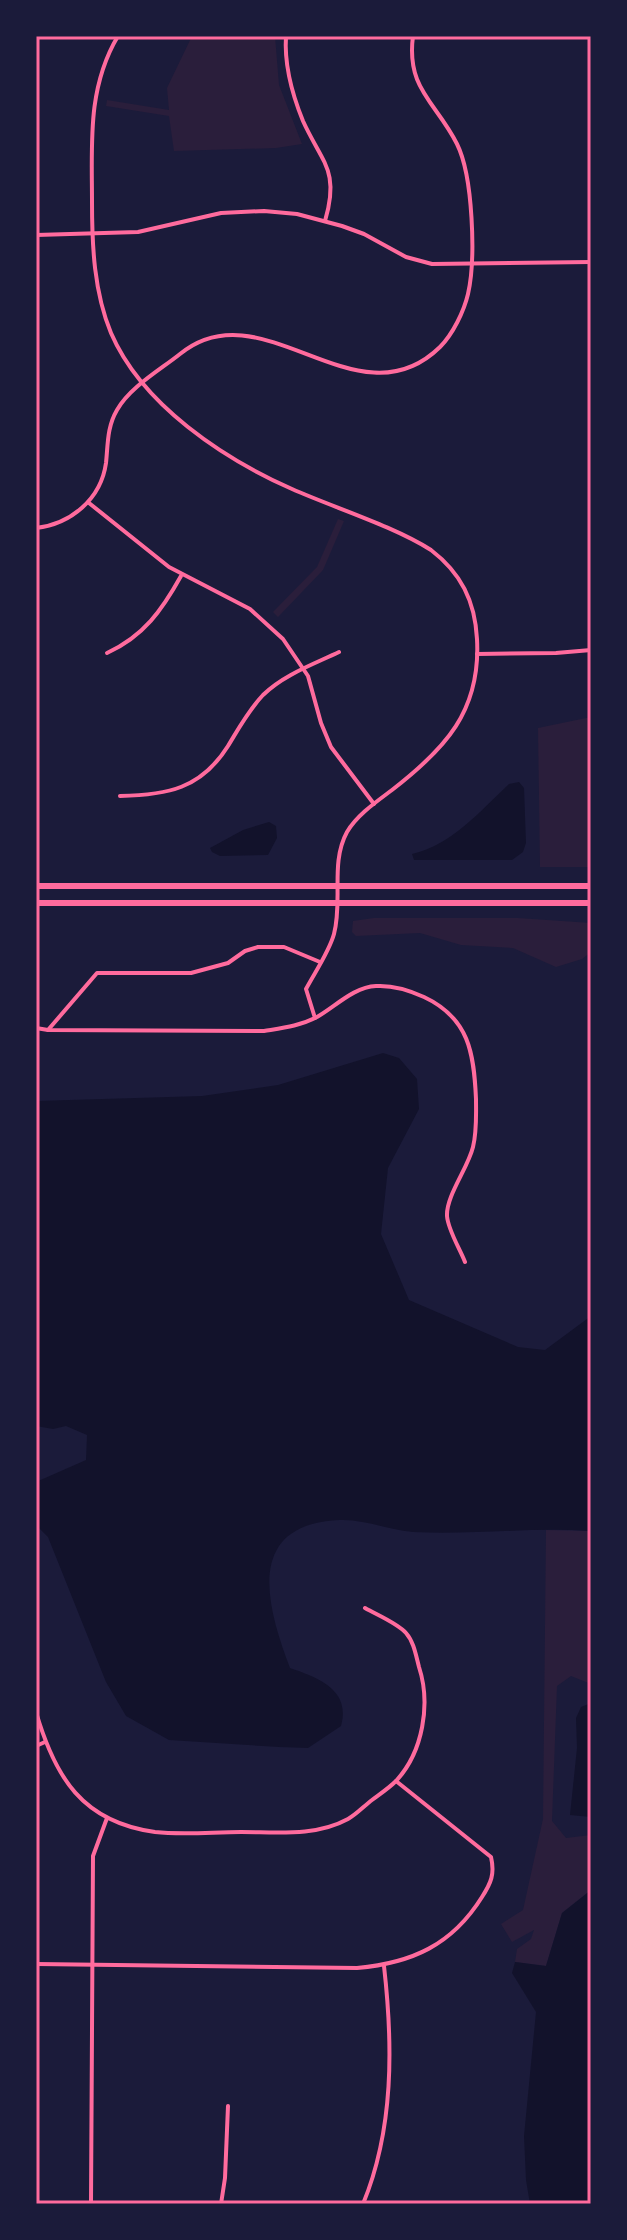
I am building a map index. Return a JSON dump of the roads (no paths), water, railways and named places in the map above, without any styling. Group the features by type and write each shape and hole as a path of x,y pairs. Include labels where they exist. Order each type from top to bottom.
{"main road":[{"path":"36,886 591,886"},
{"path":"36,903 591,903"}],"street":[{"path":"118,36 100,76 92,112 92,234 96,279 108,325 120,350 144,383 186,425 242,464 424,545 438,555 456,574 468,595 476,627 476,673 470,697 448,740 423,766 357,819 347,833 339,855 334,935 306,989 315,1018"},
{"path":"286,36 294,96 303,122 329,171 331,197 325,221"},
{"path":"36,528 66,519 89,502 103,474 108,433 117,410 128,396 193,344 229,333 252,336 359,372 380,374 395,372 423,361 446,341 467,298 471,265 471,196 467,171 457,143 416,81 412,65 413,36"},
{"path":"36,235 149,230 200,217 243,211 285,212 364,234 415,260 441,265 591,262"},
{"path":"89,502 181,576 260,616 283,639 311,683 331,747 374,804"},
{"path":"107,653 135,638 150,624 181,576"},
{"path":"477,654 591,650"},
{"path":"120,796 172,792 206,772 221,757 242,720 262,697 276,685 339,652"},
{"path":"48,1030 97,973 191,973 228,963 251,947 284,947 320,962"},
{"path":"36,1028 264,1031 315,1018 358,990 374,986 411,991 432,1001 456,1019 464,1032 475,1067 477,1131 472,1151 449,1204 447,1218 465,1262"},
{"path":"36,1712 55,1766 68,1786 85,1804 107,1818 155,1832 303,1832 328,1827 349,1818 396,1781 411,1759 421,1733 425,1708 423,1680 412,1644 405,1632 365,1608"},
{"path":"36,1746 45,1742"},
{"path":"36,1964 357,1968 384,1966 421,1954 449,1937 469,1918 495,1871 491,1857 396,1781"},
{"path":"91,2204 93,1856 107,1818"},
{"path":"363,2204 384,2134 388,2094 390,2019 384,1966"},
{"path":"221,2204 228,2106"}]}
